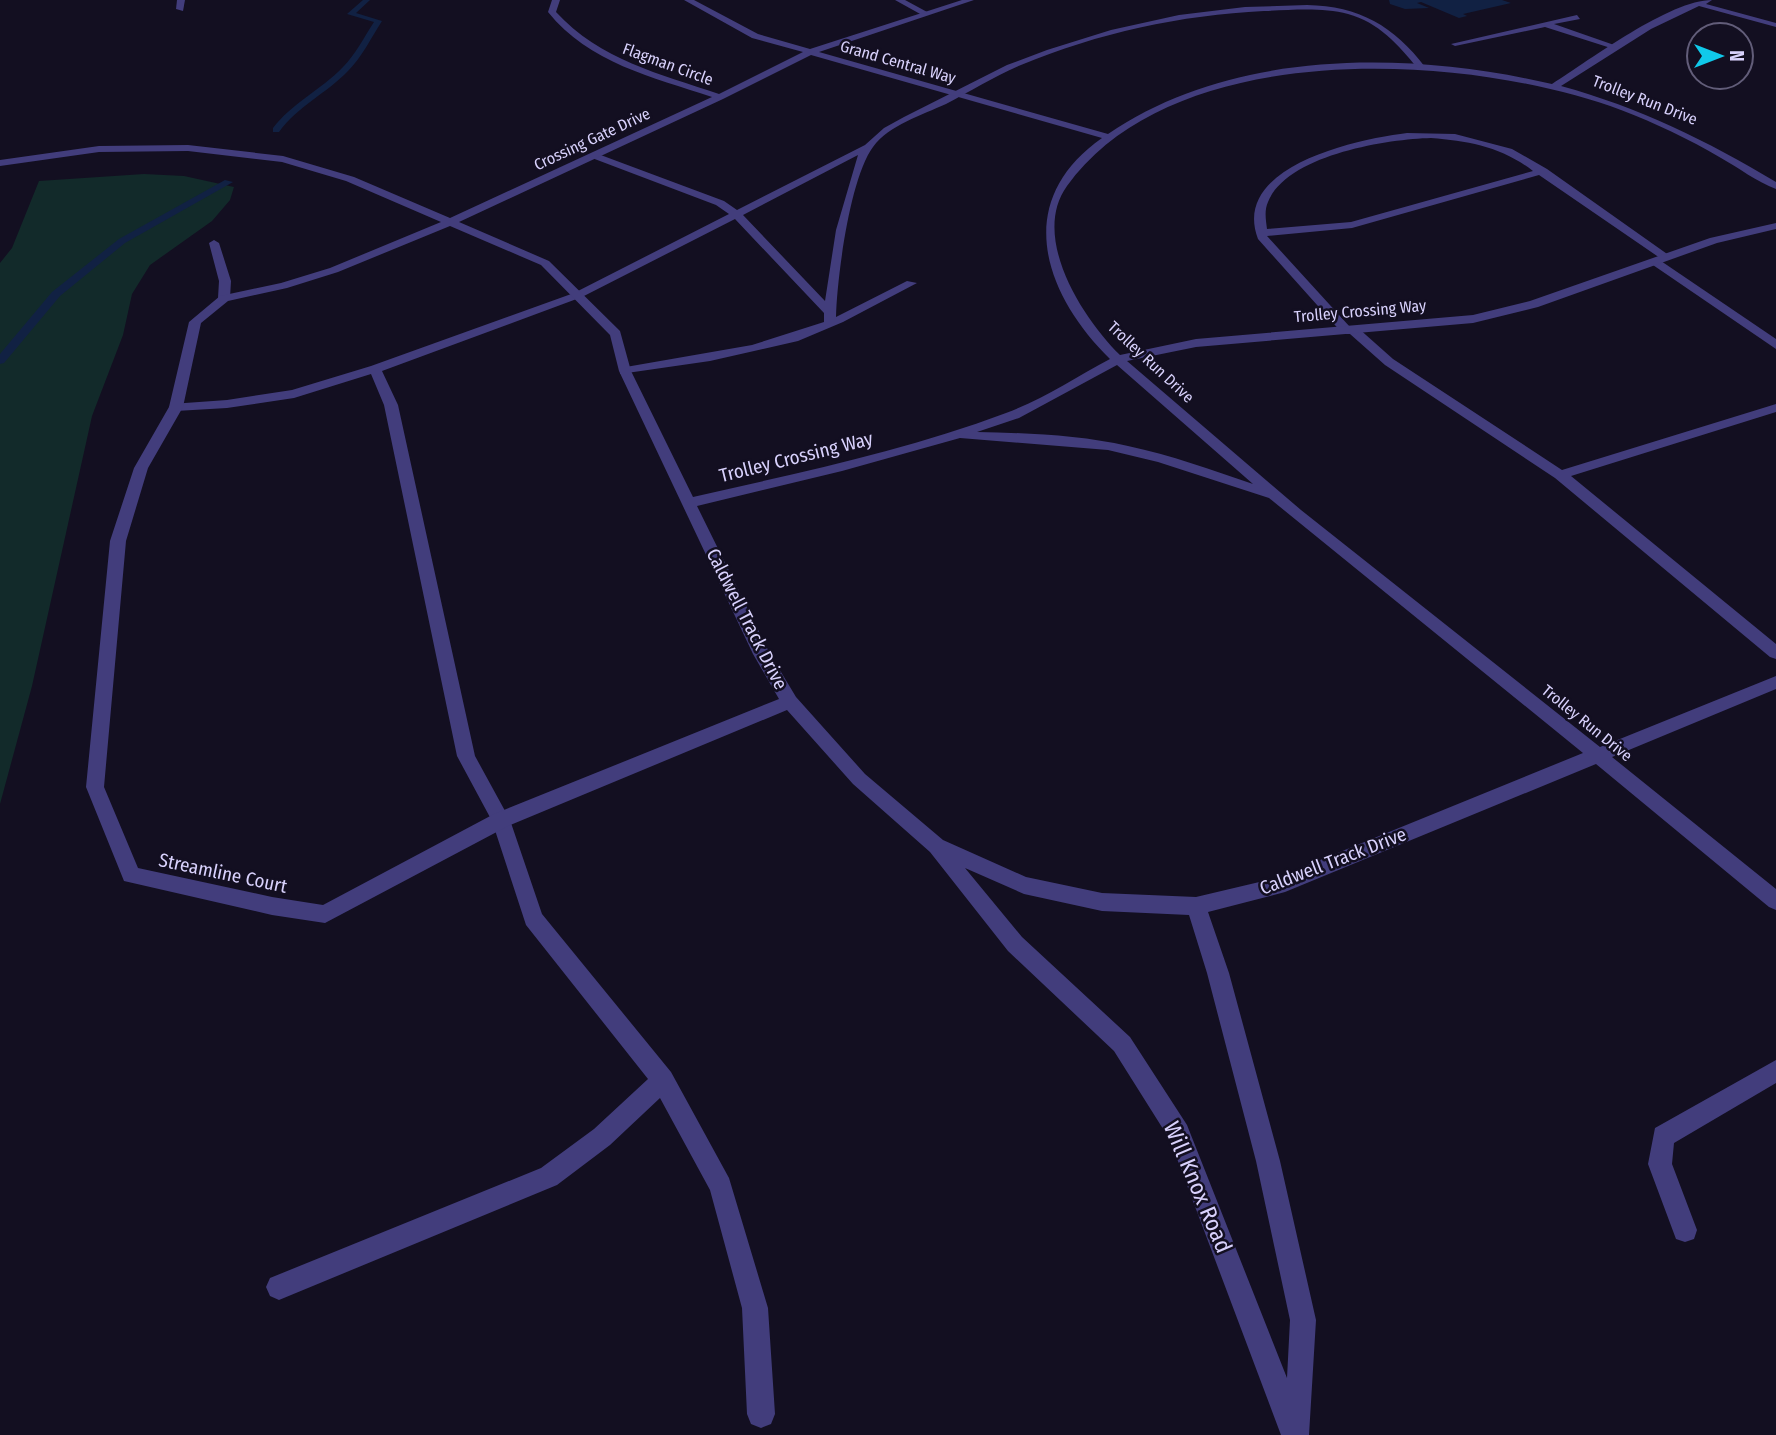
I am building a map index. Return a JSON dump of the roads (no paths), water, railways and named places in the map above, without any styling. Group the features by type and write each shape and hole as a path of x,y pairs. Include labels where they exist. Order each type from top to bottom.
{"street":[{"name":"Flagman Circle","path":"556,0 552,12 560,22 609,57 720,97"},
{"name":"Grand Central Way","path":"688,0 755,36 1107,137"},
{"path":"899,0 925,13"},
{"name":"Crossing Gate Drive","path":"224,298 283,286 334,270 452,221 595,156 810,52 970,0"},
{"path":"1685,0 1776,25"},
{"path":"1553,87 1614,48 1708,0"},
{"path":"176,407 227,404 294,394 375,369 578,295 867,147 906,120 1016,64 1072,43 1201,13 1244,9 1326,9 1356,14 1376,23 1400,41 1421,67"},
{"path":"1455,44 1577,17"},
{"path":"1545,24 1614,48"},
{"name":"Trolley Run Drive","path":"1776,186 1714,147 1668,124 1619,106 1553,87 1524,80 1421,67 1316,69 1272,74 1228,84 1182,100 1107,137 1082,160 1056,193 1051,234 1065,288 1087,326 1119,359 1275,497 1776,901"},
{"path":"1776,345 1543,171 1501,148 1473,140 1436,136 1374,139 1339,148 1279,181 1261,204 1262,237 1350,330 1389,362 1560,475 1776,653"},
{"path":"829,317 833,274 854,182 867,147"},
{"name":"Caldwell Track Drive","path":"0,163 99,149 188,148 282,159 350,179 545,263 616,334 625,371 761,654 790,702 859,779 936,846 1024,885 1102,902 1196,906 1278,886 1776,682"},
{"path":"595,156 720,203 739,214 829,317"},
{"path":"1261,233 1352,225 1543,171"},
{"name":"Trolley Crossing Way","path":"689,503 837,468 953,436 1014,415 1119,359 1196,343 1473,319 1534,304 1659,258 1746,231 1776,226"},
{"path":"214,243 225,281 224,298"},
{"path":"625,371 729,355 795,337 829,317 911,283"},
{"name":"Streamline Court","path":"224,298 195,322 176,407 141,468 118,541 95,787 131,875 272,906 326,914 388,878 501,820 790,702"},
{"path":"375,369 391,405 466,756 501,820 533,919 663,1080 721,1186 754,1308 761,1414"},
{"path":"1560,475 1776,408"},
{"name":"Trolley Crossing Way","path":"953,436 1061,440 1126,450 1173,462 1275,497"},
{"name":"Will Knox Road","path":"936,846 1015,944 1122,1044 1179,1133 1296,1435"},
{"name":"Will Knox Road","path":"1196,906 1218,973 1268,1161 1303,1320 1296,1435"},
{"path":"1685,1230 1660,1164 1663,1136 1776,1072"},
{"path":"279,1287 549,1177 602,1137 663,1080"}],"water":[{"path":"1389,0 1502,0 1511,3 1463,14 1467,16 1459,18 1421,2 1417,3 1429,8 1405,9 1390,4"}],"waterway":[{"path":"276,130 291,112 338,76 355,57 378,21 351,14 367,0"},
{"path":"0,361 56,294 122,241 228,182"}]}
